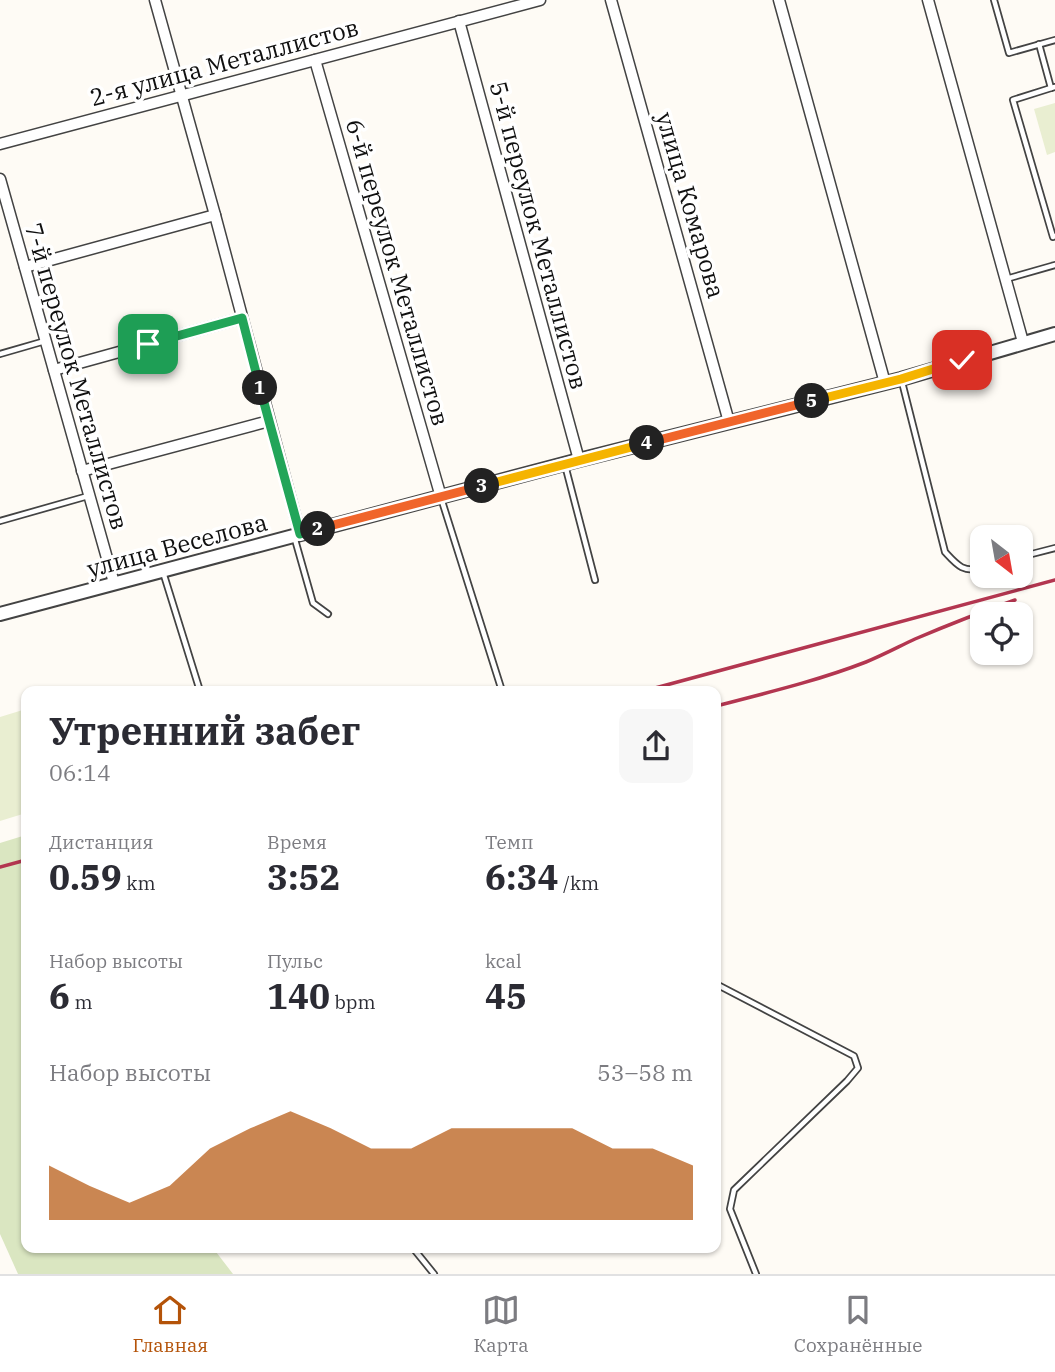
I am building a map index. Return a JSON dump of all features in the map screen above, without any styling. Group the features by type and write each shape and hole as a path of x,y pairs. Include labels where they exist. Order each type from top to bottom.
{"street":[{"path":"155,0 215,215 297,535"},
{"name":"2-я улица Металлистов","path":"0,144 540,0"},
{"name":"улица Комарова","path":"611,0 729,422"},
{"path":"779,0 884,383"},
{"path":"928,0 1023,342"},
{"name":"5-й переулок Металлистов","path":"459,21 579,460"},
{"name":"6-й переулок Металлистов","path":"315,60 440,497"},
{"name":"7-й переулок Металлистов","path":"0,179 114,583"},
{"path":"25,267 215,215"},
{"path":"54,370 242,318"},
{"name":"улица Веселова","path":"0,614 579,460 901,379 1055,334"},
{"path":"82,471 269,421"}],"lane":[{"path":"994,0 1009,53 1055,40"},
{"path":"1039,44 1053,88 1013,100 1055,244"},
{"path":"1005,279 1055,265"},
{"path":"0,354 46,341"},
{"path":"901,379 946,552 958,566 970,570"},
{"path":"565,464 595,580"},
{"path":"0,521 89,496"},
{"path":"440,497 500,686"},
{"path":"297,535 313,603 328,614"},
{"path":"1033,554 1055,548"},
{"path":"162,570 198,686"},
{"path":"721,987 854,1056 858,1068 734,1190 730,1209 756,1274"},
{"path":"417,1253 433,1274"}],"green space":[{"path":"1055,103 1055,152 1047,155 1034,109"},
{"path":"21,711 21,815 0,821 0,717"},
{"path":"21,837 21,1253 217,1253 233,1274 18,1274 0,1234 0,843"}],"railway":[{"path":"663,686 1055,580"},
{"path":"721,705 848,669 915,639 1015,600"},
{"path":"0,867 21,861"}],"route":[{"path":"148,344 242,318 300,534 901,379 962,360"}]}
